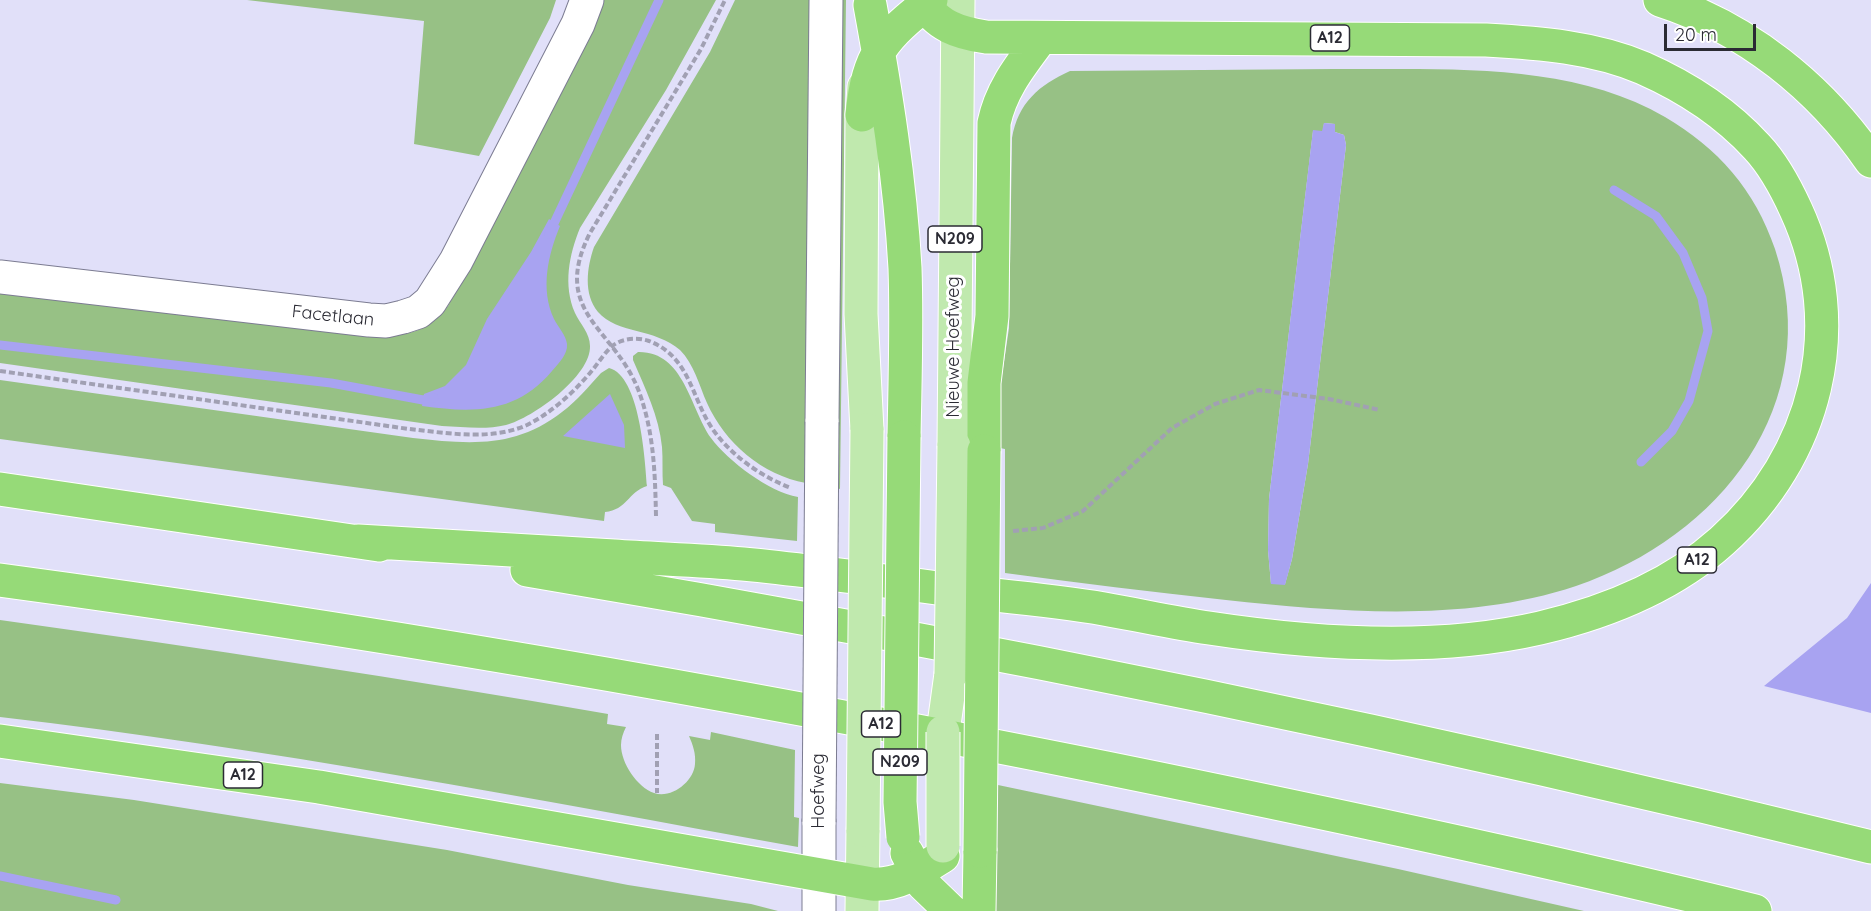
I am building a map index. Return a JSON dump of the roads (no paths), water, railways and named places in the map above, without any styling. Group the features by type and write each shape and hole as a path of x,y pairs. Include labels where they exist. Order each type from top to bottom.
{"highway":[{"path":"1660,0 1717,23 1778,62 1834,114 1871,161"},
{"name":"N209","path":"862,115 865,84 879,52 894,31 926,2 938,20 958,16"},
{"name":"N209","path":"870,3 890,113 905,267 900,802 903,837 934,858 927,889 945,908"},
{"name":"A12","path":"358,541 743,564 1083,606 1239,632 1339,641 1438,642 1497,636 1547,626 1599,611 1650,589 1697,560 1719,543 1759,501 1777,477 1791,452 1808,415 1821,350 1821,306 1812,251 1793,203 1768,160 1730,122 1686,90 1638,66 1610,57 1509,41 1447,38 986,37 958,16"},
{"name":"N209","path":"979,911 980,851 969,449 984,383 992,316 994,123 1007,85 1041,38"},
{"name":"A12","path":"0,489 358,541 754,608 1027,659 1517,764 1871,847"},
{"name":"A12","path":"0,580 133,598 416,642 702,690 929,732 1356,820 1755,911"},
{"name":"A12","path":"0,741 320,787 819,875"},
{"path":"819,875 862,897 879,884 895,882 934,858"}],"main road":[{"name":"N209","path":"862,897 867,430 861,314 862,115 870,3"},
{"name":"Nieuwe Hoefweg","path":"934,858 969,449 958,16"}],"street":[{"name":"Facetlaan","path":"0,277 369,320 386,321 418,312 430,302 456,261 578,24 587,0"},
{"name":"Hoefweg","path":"819,911 826,0"}],"waterway":[{"path":"549,234 659,0"},
{"path":"1614,190 1656,216 1683,253 1702,298 1708,331 1689,401 1672,431 1641,462"},
{"path":"0,345 331,383 423,400 434,398"},
{"path":"0,876 116,900"}]}
